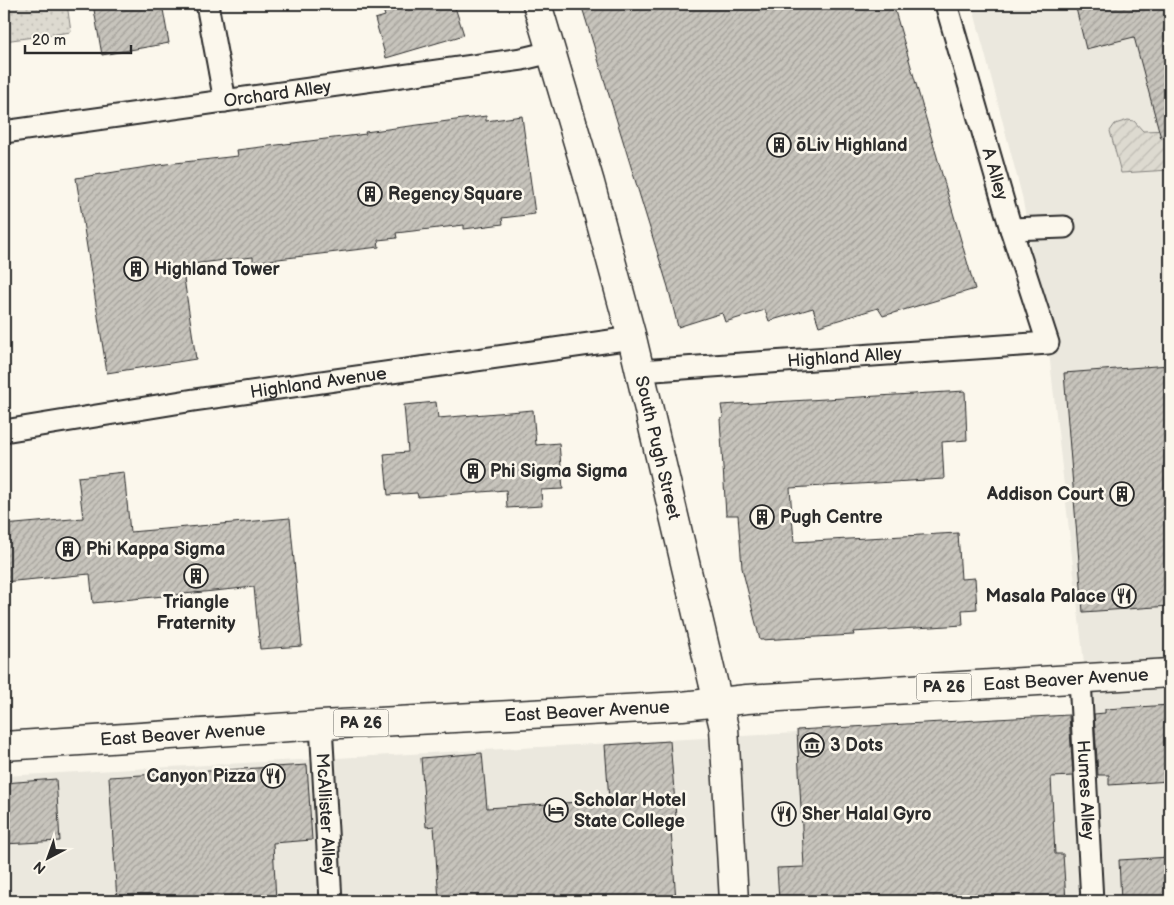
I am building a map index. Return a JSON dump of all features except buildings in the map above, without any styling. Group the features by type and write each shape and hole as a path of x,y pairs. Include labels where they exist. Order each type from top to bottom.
{"main road":[{"name":"South Pugh Street","path":"537,4 590,183 632,338 724,728 734,901"},
{"name":"East Beaver Avenue","path":"4,746 672,706 747,699 1170,673"}],"lane":[{"path":"207,4 225,101"},
{"name":"A Alley","path":"946,4 1011,229 1048,343"},
{"name":"Orchard Alley","path":"4,132 522,59 551,52"},
{"path":"1011,229 1064,227"},
{"name":"Highland Avenue","path":"4,431 194,400 632,338"},
{"name":"Highland Alley","path":"640,371 1048,343"},
{"name":"Humes Alley","path":"1080,679 1092,901"},
{"name":"McAllister Alley","path":"321,726 331,901"}],"shaded area":[{"path":"4,4 67,4 71,32 4,41"},
{"path":"972,4 1170,4 1170,901 4,901 4,776 1090,717 1048,343 1022,196"},
{"path":"1128,120 1134,121 1143,131 1170,130 1170,170 1121,173 1110,131 1115,124"}],"place":[{"name":"ōLiv Highland","path":"779,145"},
{"name":"Regency Square","path":"370,194"},
{"name":"Highland Tower","path":"136,269"},
{"name":"Phi Sigma Sigma","path":"473,471"},
{"name":"Addison Court","path":"1122,494"},
{"name":"Pugh Centre","path":"762,517"},
{"name":"Phi Kappa Sigma","path":"68,549"},
{"name":"Triangle Fraternity","path":"196,576"},
{"name":"Masala Palace","path":"1124,596"},
{"name":"3 Dots","path":"812,745"},
{"name":"Canyon Pizza","path":"273,776"},
{"name":"Scholar Hotel State College","path":"556,810"},
{"name":"Sher Halal Gyro","path":"784,814"}]}
